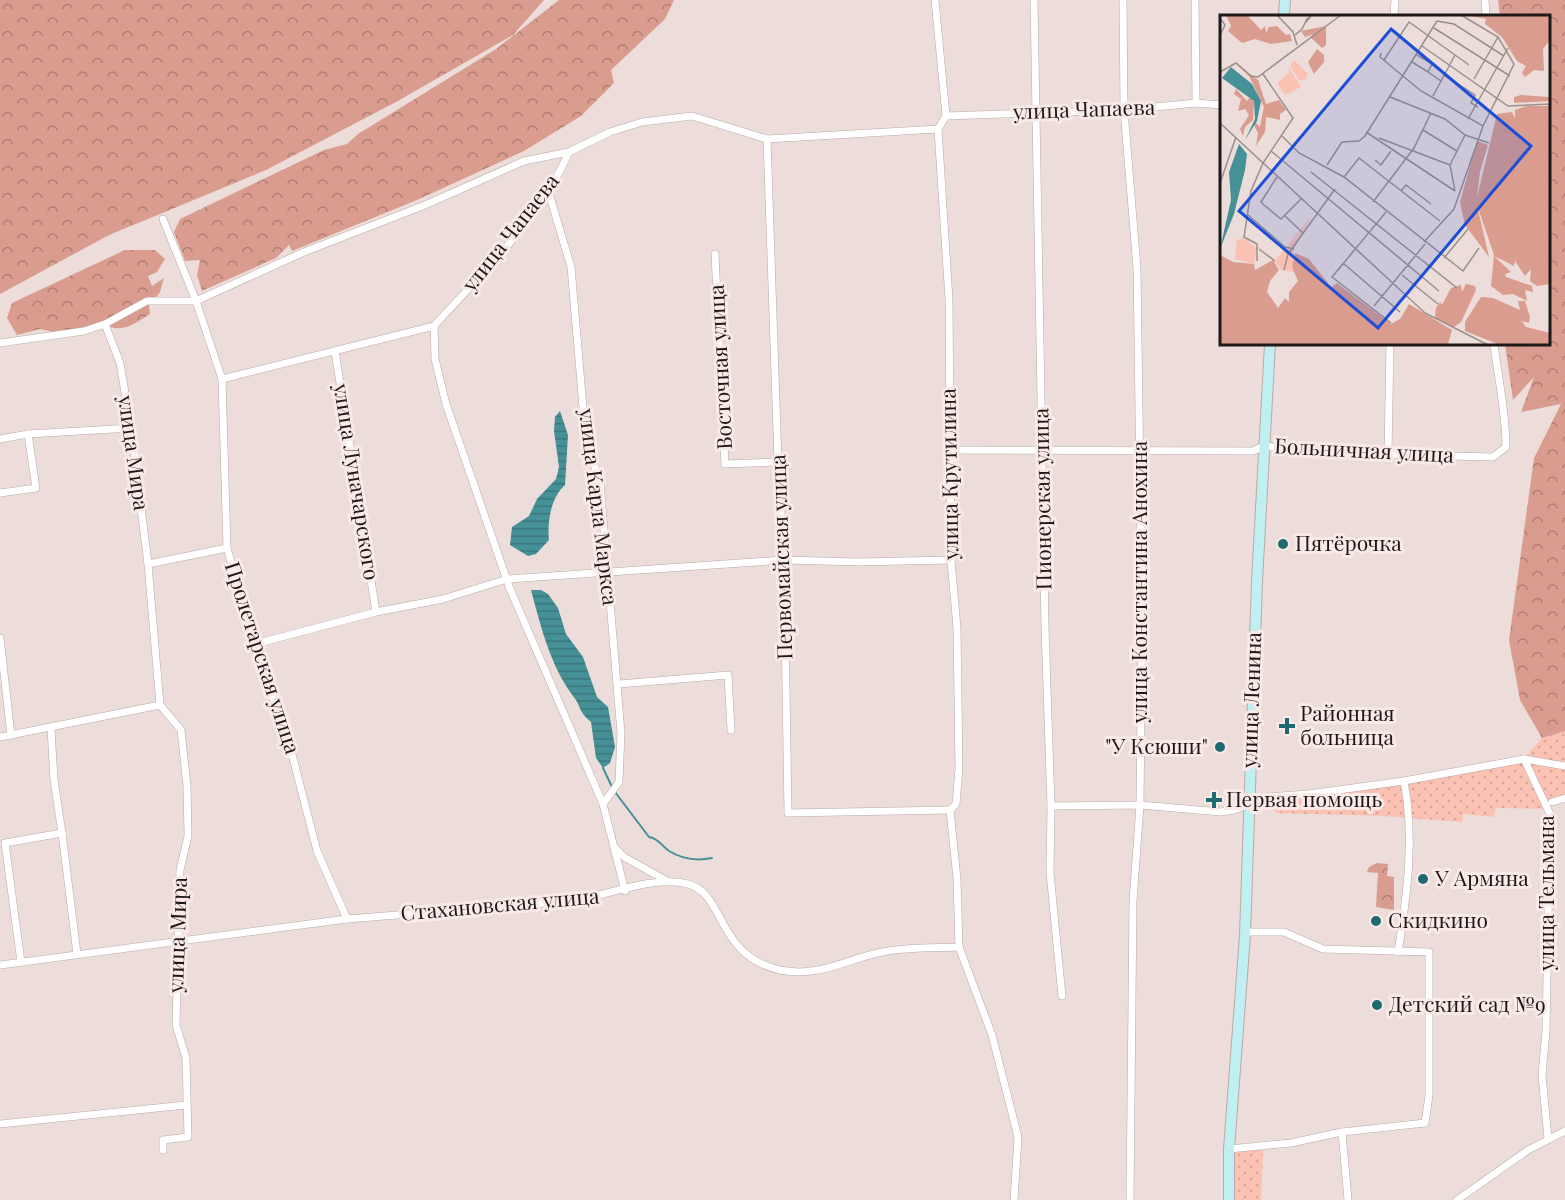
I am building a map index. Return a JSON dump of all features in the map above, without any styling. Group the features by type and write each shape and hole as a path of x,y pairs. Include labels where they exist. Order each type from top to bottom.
{"main road":[{"path":"1284,15 1285,0"},
{"name":"улица Ленина","path":"1228,1200 1229,1149 1245,935 1248,802 1270,345"}],"street":[{"path":"935,0 946,116 938,129"},
{"name":"Пионерская улица","path":"1034,0 1041,450 1051,806 1050,873 1062,996"},
{"name":"улица Константина Анохина","path":"1123,0 1124,110 1137,268 1140,450 1140,805 1133,902 1130,1200"},
{"path":"1195,0 1196,103"},
{"path":"1394,15 1395,0"},
{"path":"1485,0 1486,15"},
{"name":"улица Чапаева","path":"946,116 1124,110 1196,103 1220,105"},
{"name":"улица Чапаева","path":"434,326 499,255 558,177 569,152 610,132 642,122 692,116 767,139 938,129"},
{"name":"улица Крутилина","path":"938,129 949,300 951,560 957,628 959,769 956,804 950,810 957,879 959,947 992,1035 1018,1137 1014,1200"},
{"name":"Первомайская улица","path":"767,139 778,462 784,560 788,813 950,810"},
{"path":"0,343 84,331 105,324 147,301 196,301 303,252 425,205 524,161 569,152"},
{"name":"улица Карла Маркса","path":"548,190 571,267 586,442 600,482 619,684 621,733 619,782 603,804"},
{"name":"Пролетарская улица","path":"163,219 196,301 222,379 227,548 263,675 285,727 317,851 347,919"},
{"name":"Восточная улица","path":"716,254 725,464 778,462"},
{"name":"улица Мира","path":"105,324 120,363 131,428 148,564 160,705 181,730 187,786 188,836 180,870 176,1025 186,1058 188,1137 163,1140 164,1150"},
{"path":"222,379 434,326 435,359 446,404 507,579 603,804 625,891"},
{"path":"1388,455 1390,345"},
{"name":"Больничная улица","path":"949,450 1253,451 1264,446 1329,453 1493,457 1506,447 1506,421 1499,395 1494,345"},
{"name":"улица Луначарского","path":"335,351 376,612"},
{"path":"0,440 28,434 131,428"},
{"path":"0,494 36,488 28,434"},
{"path":"148,564 227,548"},
{"path":"255,644 376,612 443,599 507,579 784,560 858,562 951,560"},
{"path":"0,638 11,735"},
{"path":"619,684 728,675 731,730"},
{"path":"0,737 160,705"},
{"path":"51,728 60,834 77,954"},
{"path":"1051,806 1140,805 1221,812 1234,810 1248,802 1267,797 1309,794 1404,781 1524,759 1565,766"},
{"name":"улица Тельмана","path":"1524,759 1550,814 1546,1031 1542,1075 1548,1139"},
{"path":"1398,952 1407,899 1409,807 1404,781"},
{"path":"1552,802 1565,798"},
{"path":"21,962 5,843 60,834"},
{"path":"613,845 624,857 671,883"},
{"name":"Стахановская улица","path":"0,965 347,919 572,901 625,891 654,882 688,884 702,892 739,949 760,964 780,970 817,972 882,952 959,947"},
{"path":"1229,1149 1291,1143 1342,1132 1425,1123 1429,1090 1429,952 1323,949 1284,932 1250,932 1245,935"},
{"path":"0,1125 186,1105"},
{"path":"1456,1200 1548,1139 1565,1131"},
{"path":"1342,1132 1348,1200"}],"shaded area":[{"path":"1565,731 1565,801 1552,802 1549,809 1496,808 1494,817 1463,814 1462,822 1382,816 1276,813 1267,797 1309,794 1523,759 1542,738"},
{"path":"1259,1147 1263,1152 1261,1200 1229,1200 1229,1149"}],"green space":[{"path":"0,0 544,0 513,35 396,102 266,170 109,235 0,294"},
{"path":"559,0 674,0 665,19 611,70 614,83 581,116 524,151 417,200 292,251 289,245 276,258 202,291 197,275 200,260 185,261 174,232 180,219 324,150 347,144 358,134 496,49"},
{"path":"1498,0 1565,0 1565,731 1542,738 1520,700 1509,640 1534,458 1561,404 1521,412 1534,377 1513,400 1505,345 1550,345 1550,15 1500,15"},
{"path":"125,250 155,250 165,259 157,272 148,276 152,286 164,278 160,292 149,306 150,314 122,328 104,324 63,334 40,329 17,335 7,318 12,303"},
{"path":"1377,863 1388,864 1387,876 1394,877 1394,910 1376,907 1378,873 1367,872 1369,867"}],"water":[{"path":"560,411 568,435 565,485 553,503 549,540 536,554 528,556 510,545 512,527 529,516 537,499 556,479 559,467 554,431 555,417"},
{"path":"531,590 541,590 548,594 558,608 566,634 583,657 597,697 608,707 615,747 610,763 603,768 596,758 591,722 565,684 552,659"}],"waterway":[{"path":"603,768 612,787"},
{"path":"615,792 649,837 669,851 690,859 712,858"}],"place":[{"name":"Пятёрочка","path":"1283,544"},
{"name":"Районная больница","path":"1287,726"},
{"name":"\"У Ксюши\"","path":"1220,747"},
{"name":"Первая помощь","path":"1214,800"},
{"name":"У Армяна","path":"1423,879"},
{"name":"Скидкино","path":"1376,921"},
{"name":"Детский сад №9","path":"1377,1005"}]}
